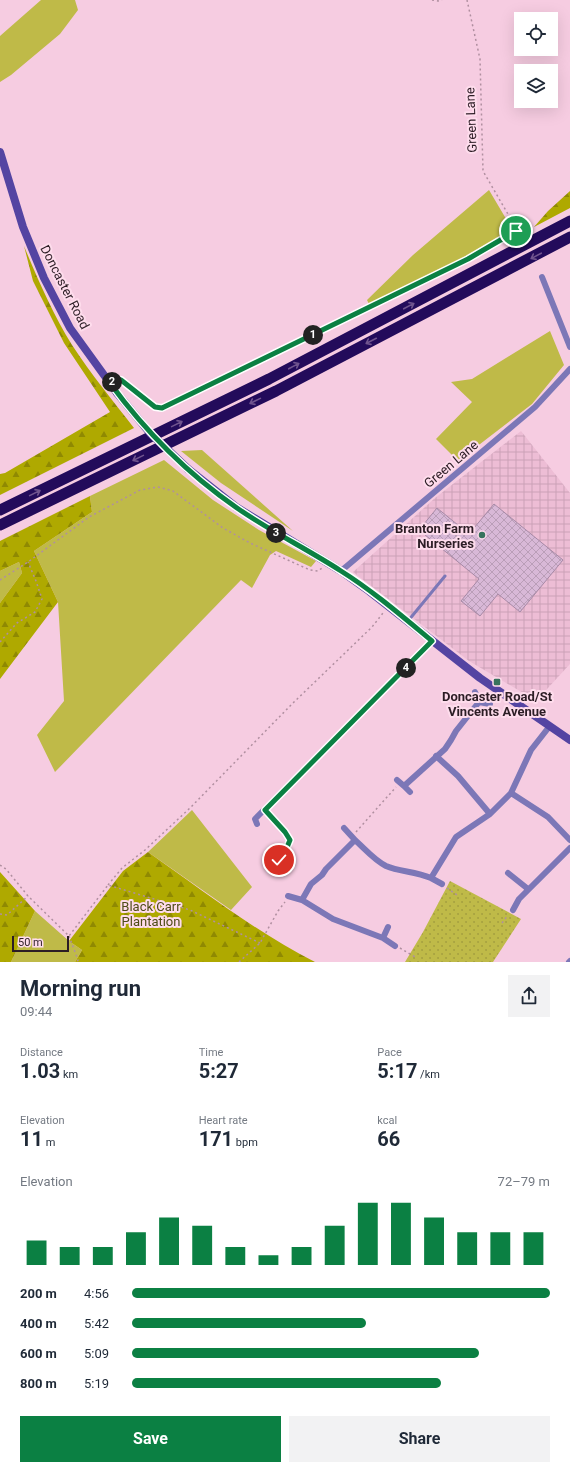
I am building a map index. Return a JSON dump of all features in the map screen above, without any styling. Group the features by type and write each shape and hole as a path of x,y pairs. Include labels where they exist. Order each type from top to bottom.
{"highway":[{"path":"0,510 269,379 570,221"},
{"path":"0,525 276,391 570,237"}],"main road":[{"name":"Doncaster Road","path":"0,152 23,227 44,278 70,328 117,394 150,432 188,469 236,507 342,571 480,678 549,727 570,740"}],"street":[{"path":"542,277 570,347"},
{"name":"Green Lane","path":"342,571 535,407 570,369"},
{"path":"254,820 432,641"},
{"path":"475,692 479,702"},
{"path":"479,702 490,704"},
{"path":"410,792 400,783 448,745 456,731 479,702"},
{"path":"431,878 456,838 490,814 511,794 531,750 549,727"},
{"path":"436,756 458,776 490,814"},
{"path":"511,794 548,817 570,840"},
{"path":"344,828 380,863 391,868 422,874 442,884"},
{"path":"302,900 312,884 322,875 354,838"},
{"path":"513,910 519,899 528,889 570,848"},
{"path":"508,872 528,889"},
{"path":"289,896 302,900 333,919 383,938 395,946"},
{"path":"383,938 388,927"}],"lane":[{"path":"408,621 445,576"},
{"path":"265,810 285,832 290,840 285,852 279,860"}],"path":[{"path":"432,0 442,0"},
{"name":"Green Lane","path":"110,383 116,379 121,380 155,407 162,408 468,259 516,231 516,228 483,171 480,59 467,0"},
{"path":"0,580 28,562 89,517 140,490 158,487 172,491 222,528 250,543 310,570 318,571 328,563"},
{"path":"0,642 18,623 35,612 42,599 28,562"},
{"path":"69,936 122,868 145,850 190,808 372,627 383,613 389,612"},
{"path":"354,838 400,783"},
{"path":"0,864 28,896 69,936 78,960 77,962"},
{"path":"442,884 457,895"},
{"path":"108,886 190,910 260,943"},
{"path":"0,914 7,915 28,896"},
{"path":"239,962 260,943 278,911 289,896"},
{"path":"502,923 513,910"},
{"path":"395,946 415,957"}],"shaded area":[{"path":"41,0 75,0 78,10 60,34 11,75 0,82 0,36"},
{"path":"489,190 512,229 509,233 467,257 369,304 367,300 413,255"},
{"path":"550,331 564,365 532,404 458,461 436,439 472,402 451,382 472,379"},
{"name":"Branton Farm Nurseries","path":"521,431 570,493 570,664 537,700 469,661 353,572 435,498"},
{"path":"202,450 293,531 221,483 181,451"},
{"path":"164,460 213,500 259,530 316,561 311,567 276,551 270,555 252,588 241,580 55,772 37,735 64,701 58,602 34,551 92,512 90,496"},
{"path":"19,562 22,573 0,603 0,571"},
{"path":"192,810 252,887 231,910 148,852"},
{"path":"450,881 521,919 493,962 405,962 423,932"},
{"path":"35,911 69,941 82,950 75,962 11,962"}],"green space":[{"path":"570,191 570,208 534,227 548,211"},
{"path":"24,246 46,297 72,345 94,377 134,428 0,495 0,474 5,473 110,412 64,343 33,281"},
{"path":"90,496 92,512 34,551 58,602 0,679 0,603 22,573 19,562 0,571 0,541"},
{"name":"Black Carr Plantation","path":"148,852 250,924 315,962 75,962 82,950 69,941 123,871"},
{"path":"0,872 35,911 11,962 0,962"}],"building":[{"path":"494,504 563,560 520,612 498,594 480,616 461,601 479,579 419,530 437,508 469,534"}],"place":[{"name":"Branton Farm Nurseries","path":"482,535"},
{"name":"Doncaster Road/St Vincents Avenue","path":"497,682"}],"route":[{"path":"279,860 289,846 290,840 285,832 265,810 432,641 396,611 342,571 261,524 236,507 188,469 150,432 110,383 116,379 121,380 155,407 162,408 468,259 516,231"}]}
